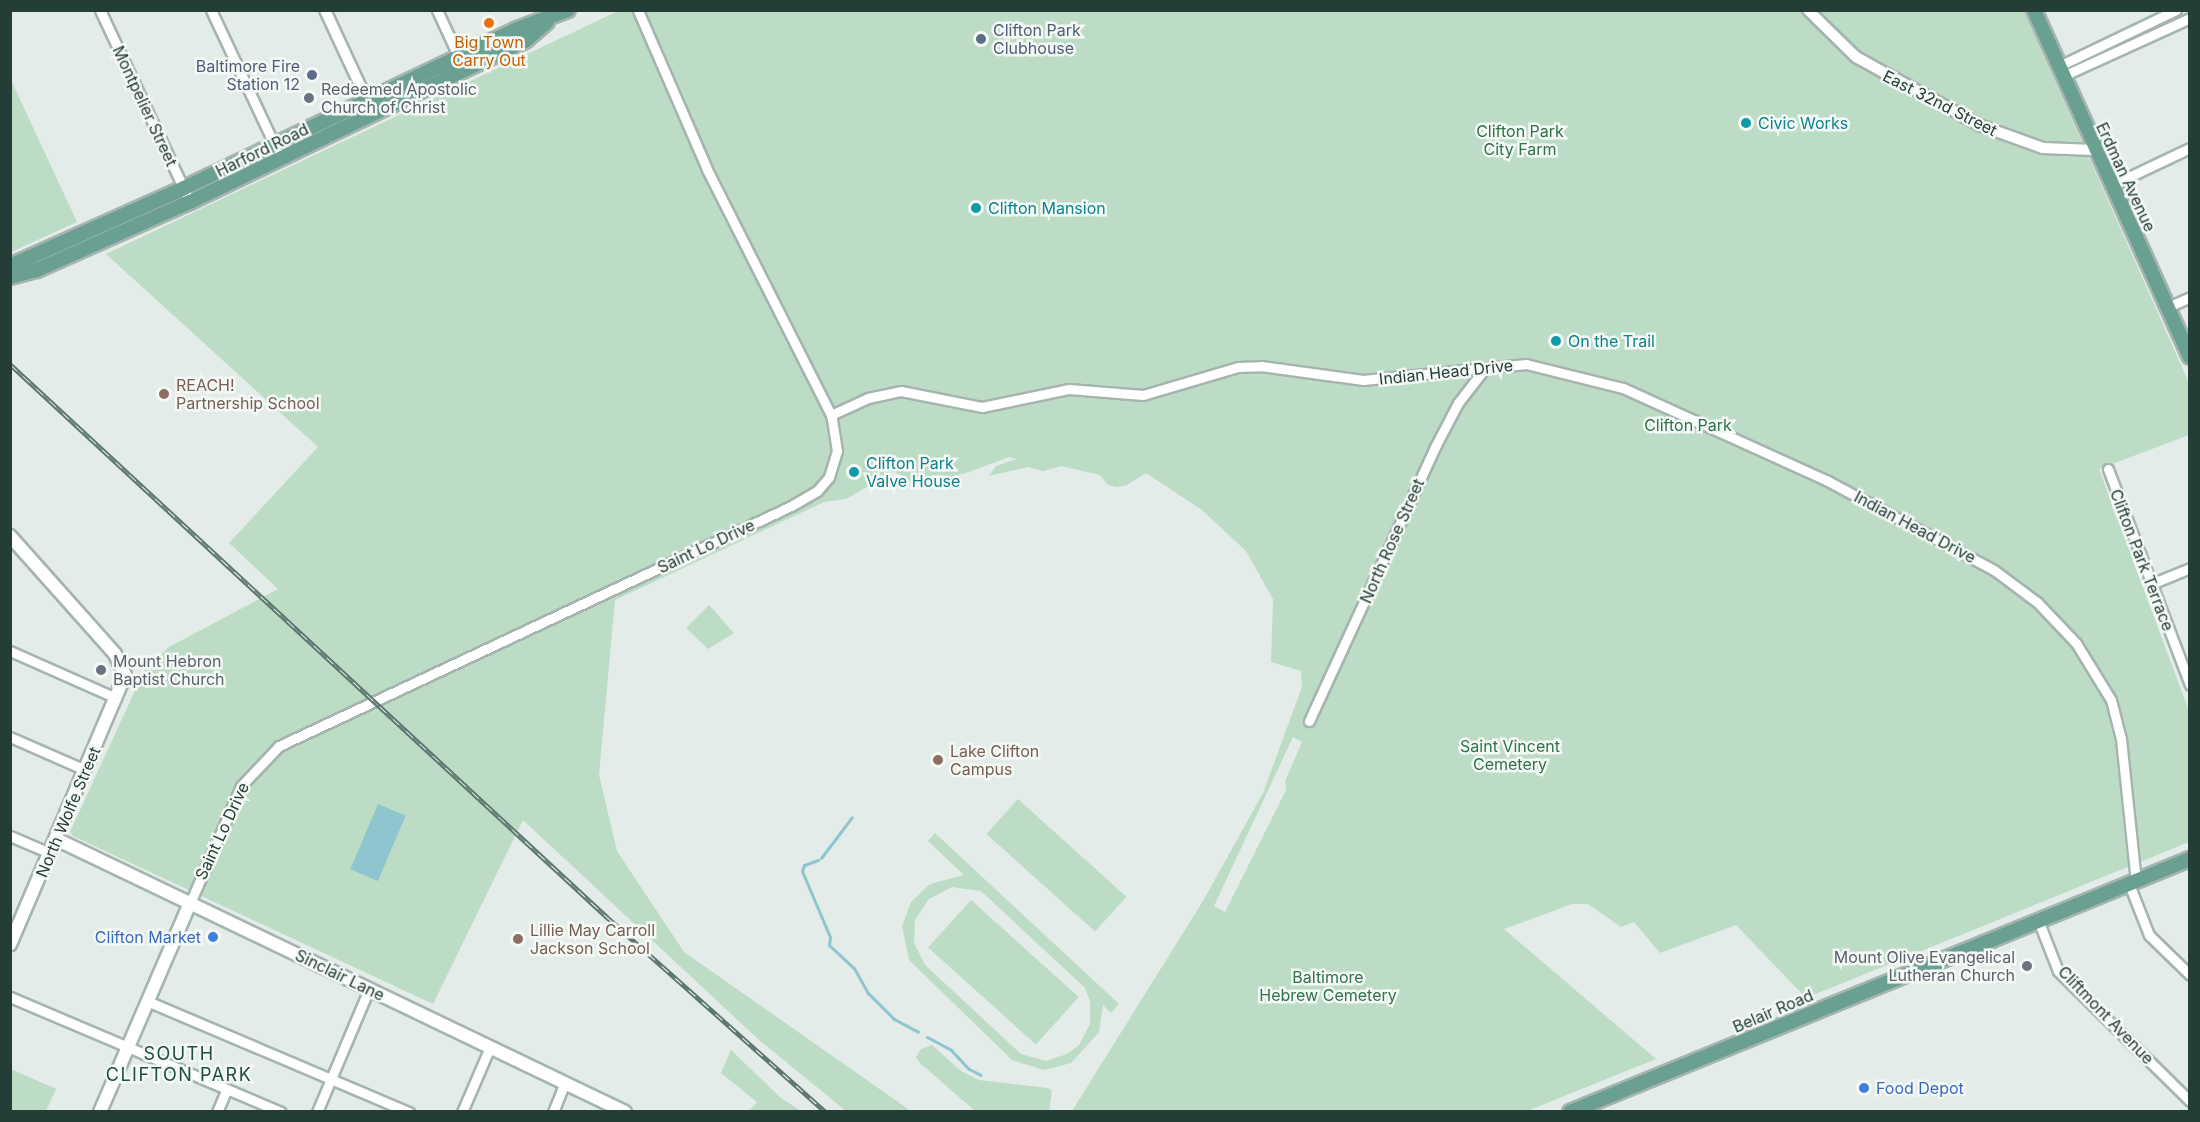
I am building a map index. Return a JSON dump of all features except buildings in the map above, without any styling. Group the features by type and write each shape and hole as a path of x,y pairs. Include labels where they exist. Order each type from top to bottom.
{"main road":[{"name":"Harford Road","path":"10,266 184,188 459,56 549,15 568,10"},
{"name":"Erdman Avenue","path":"2034,10 2094,150 2190,357"},
{"name":"Harford Road","path":"10,277 37,270 190,202 525,41 549,15"},
{"name":"North Wolfe Street","path":"10,536 115,654 122,663 124,679 10,945"},
{"name":"Sinclair Lane","path":"56,839 625,1112"},
{"name":"Belair Road","path":"1570,1112 2190,859"},
{"path":"100,1112 190,903"}],"street":[{"name":"Montpelier Street","path":"100,10 190,202"},
{"path":"211,10 281,159"},
{"path":"325,10 374,114"},
{"path":"437,10 465,70"},
{"name":"Saint Lo Drive","path":"190,903 236,796 273,751 306,731 809,496 825,482 835,461 837,440 831,415 707,169 638,10"},
{"name":"East 32nd Street","path":"1808,10 1856,57 1978,125 2043,148 2094,150"},
{"path":"2061,71 2176,10"},
{"path":"2061,71 2190,18"},
{"path":"2112,185 2190,148"},
{"path":"2168,307 2190,297"},
{"name":"Indian Head Drive","path":"831,415 868,398 902,391 982,407 1069,389 1143,395 1248,366 1363,380 1485,368 1543,366 1655,401 1826,480 1958,549 2016,585 2076,643 2111,700 2121,739 2132,882 2149,935 2190,975"},
{"name":"North Rose Street","path":"1309,721 1439,440 1458,404 1485,368"},
{"name":"Clifton Park Terrace","path":"2108,469 2190,685"},
{"path":"2151,584 2190,568"},
{"path":"10,651 116,698"},
{"path":"10,737 85,770"},
{"path":"10,836 50,853"},
{"name":"Cliftmont Avenue","path":"2038,920 2058,970 2190,1101"},
{"path":"317,1112 369,989"},
{"path":"10,997 281,1112"},
{"path":"147,1001 409,1112"},
{"path":"462,1112 490,1047"},
{"path":"553,1112 565,1083"},
{"path":"217,1112 227,1089"}],"green space":[{"name":"Clifton Park","path":"618,11 2024,11 2189,383 2189,435 2099,469 2189,711 2189,842 1806,998 1736,925 1660,953 1634,922 1621,927 1588,904 1572,904 1504,929 1656,1059 1527,1111 1072,1111 1203,901 1263,793 1302,687 1301,671 1271,662 1273,599 1246,551 1202,510 1146,473 1127,485 1117,487 1108,485 1100,475 1061,466 1043,471 1028,467 989,476 996,466 1017,459 1009,457 966,473 924,483 911,482 894,471 846,499 824,502 615,600 599,775 617,851 684,952 911,1111 846,1111 758,1039 523,820 433,1004 73,836 70,832 145,669 169,647 278,589 229,543 318,447 106,254","holes":["1293,737 1302,742 1285,781 1286,790 1225,912 1214,906"]},
{"path":"11,80 77,222 10,252"},
{"path":"709,605 734,633 708,649 686,628"},
{"path":"1018,799 1126,897 1095,932 987,834"},
{"path":"935,833 1119,1004 1111,1013 1103,1005 1099,1032 1071,1063 1044,1070 1012,1060 909,960 902,926 911,902 930,884 964,875 928,841","holes":["952,887 981,891 1085,988 1090,1001 1090,1024 1079,1045 1067,1054 1046,1061 1021,1054 925,965 914,943 915,920 929,899"]},
{"path":"971,900 1079,997 1036,1045 928,948"},
{"path":"932,1045 961,1071 979,1080 1048,1088 1052,1091 1049,1111 975,1111 916,1057 921,1049"},
{"path":"731,1050 781,1098 801,1111 749,1111 757,1102 721,1073"},
{"path":"11,1069 56,1089 46,1111 11,1111"}],"water":[{"path":"378,804 406,816 378,881 350,869"}],"waterway":[{"path":"821,858 852,817"},
{"path":"818,860 804,865 802,871 830,937 829,945 854,968 868,993 894,1019 918,1032"},
{"path":"927,1037 951,1050 969,1069 981,1075"}],"railway":[{"path":"10,364 608,918 826,1112"}],"place":[{"name":"Big Town Carry Out","path":"489,23"},
{"name":"Clifton Park Clubhouse","path":"981,39"},
{"name":"Baltimore Fire Station 12","path":"312,75"},
{"name":"Redeemed Apostolic Church of Christ","path":"309,98"},
{"name":"Civic Works","path":"1746,123"},
{"name":"Clifton Mansion","path":"976,208"},
{"name":"On the Trail","path":"1556,341"},
{"name":"REACH! Partnership School","path":"164,394"},
{"name":"Clifton Park Valve House","path":"854,472"},
{"name":"Mount Hebron Baptist Church","path":"101,670"},
{"name":"Lake Clifton Campus","path":"938,760"},
{"name":"Clifton Market","path":"213,937"},
{"name":"Lillie May Carroll Jackson School","path":"518,939"},
{"name":"Mount Olive Evangelical Lutheran Church","path":"2027,966"},
{"name":"Food Depot","path":"1864,1088"}],"district":[{"name":"SOUTH CLIFTON PARK","path":"179,1065"}],"park label":[{"name":"Clifton Park City Farm","path":"1520,140"},
{"name":"Saint Vincent Cemetery","path":"1510,755"},
{"name":"Baltimore Hebrew Cemetery","path":"1328,986"}]}
